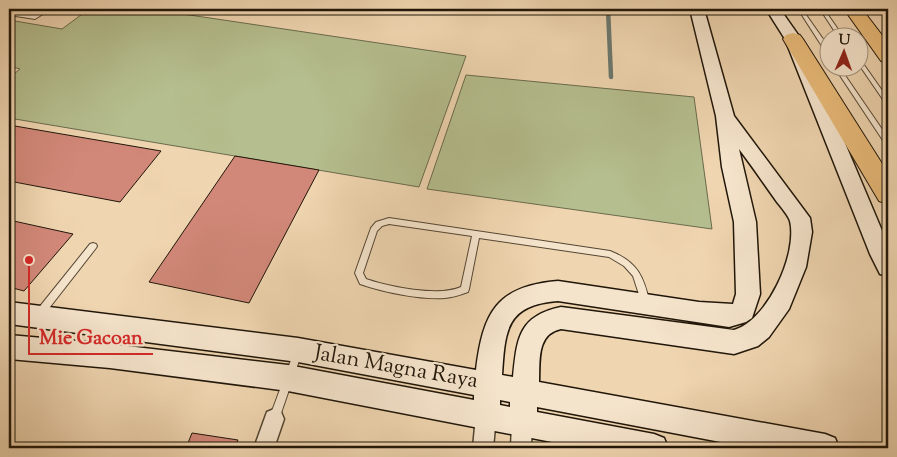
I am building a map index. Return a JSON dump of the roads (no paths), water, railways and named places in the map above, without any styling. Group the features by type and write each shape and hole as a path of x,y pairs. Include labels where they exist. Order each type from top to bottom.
{"highway":[{"path":"853,9 888,57"},
{"path":"793,39 888,194"}],"street":[{"path":"483,448 495,332 503,313 518,301 537,292 558,291 647,306 729,316 744,310 748,294 745,222 732,167 725,116 697,9"},
{"path":"773,9 793,39 888,267"},
{"path":"521,435 529,343 533,333 540,325 550,320 561,318 734,342 748,338 760,330 770,318 793,278 802,235 800,218 725,116"},
{"name":"Jalan Magna Raya","path":"9,313 298,350 489,385 782,444 825,448"},
{"name":"Jalan Magna Raya","path":"9,347 110,356 288,378 486,416 521,435 654,448"},
{"path":"264,448 274,419"}],"lane":[{"path":"9,14 33,17 49,9"},
{"path":"800,9 820,39"},
{"path":"822,9 835,28"},
{"path":"870,77 888,103"},
{"path":"845,78 888,143"},
{"path":"476,235 465,289 458,294 442,295 372,285 363,282 359,273 374,230 379,224 389,221 610,254 629,264 639,275 647,306"},
{"path":"37,316 93,246"},
{"path":"274,419 298,350"}],"waterway":[{"path":"608,9 611,77"}],"place":[{"name":"Mie Gacoan","path":"29,260"}]}
